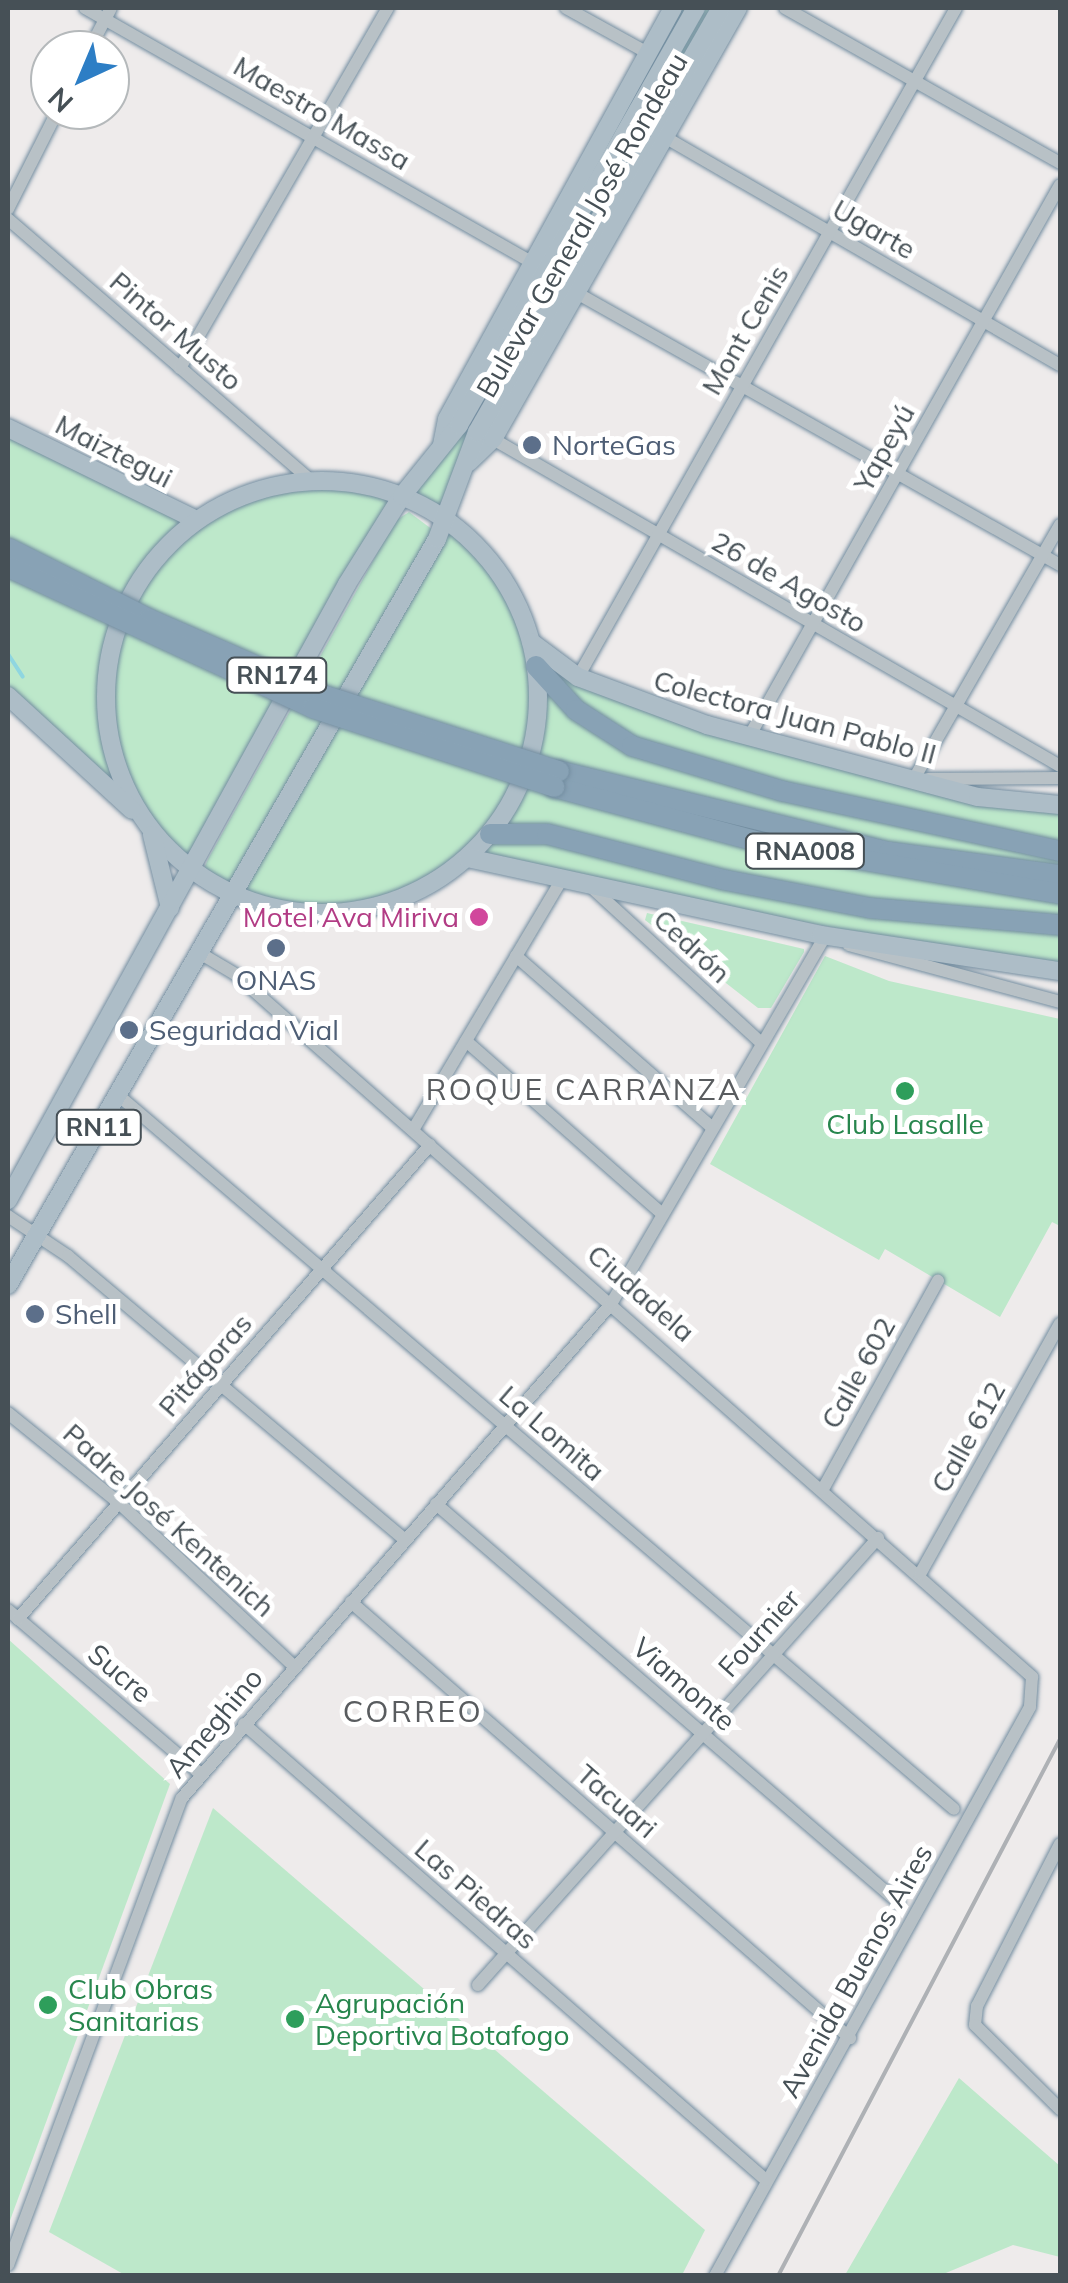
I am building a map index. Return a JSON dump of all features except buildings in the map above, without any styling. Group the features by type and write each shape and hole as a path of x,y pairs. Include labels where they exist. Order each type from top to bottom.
{"highway":[{"name":"RN174","path":"8,548 322,695 557,779"},
{"name":"RN174","path":"8,567 264,688 557,779"},
{"path":"536,666 576,710 632,746 782,791 1060,851"},
{"name":"RNA008","path":"557,779 889,852 1060,875"},
{"name":"RNA008","path":"557,779 763,843 1060,894"},
{"path":"490,834 547,834 725,880 870,908 1060,926"}],"main road":[{"name":"Bulevar General José Rondeau","path":"442,445 447,419 673,8"},
{"name":"Bulevar General José Rondeau","path":"192,870 347,584 402,496 459,425 696,8"},
{"name":"Bulevar General José Rondeau","path":"232,894 446,520 477,432 721,8"},
{"name":"Bulevar General José Rondeau","path":"466,464 493,439 738,8"},
{"name":"Maiztegui","path":"8,428 197,520"},
{"path":"8,696 148,826 192,870 232,894 297,912 365,910 428,886 468,858 490,834 530,754 536,666 531,642 498,569 446,520 402,496 311,481 245,494 197,520 147,568 116,627 108,664 112,752 148,826 170,908"},
{"name":"Colectora Juan Pablo II","path":"531,642 578,677 640,705 978,797 1060,805"},
{"path":"468,858 821,935 1060,971"},
{"name":"RN11","path":"8,1200 192,870"},
{"name":"RN11","path":"8,1285 232,894"}],"street":[{"name":"Maestro Massa","path":"86,8 108,13 533,263"},
{"path":"180,368 388,8"},
{"path":"566,8 648,53"},
{"path":"785,8 1060,163"},
{"name":"Mont Cenis","path":"578,677 956,8"},
{"path":"8,208 48,130"},
{"name":"Ugarte","path":"663,136 1060,365"},
{"name":"Yapeyú","path":"750,735 1060,185"},
{"name":"Pintor Musto","path":"8,219 311,481"},
{"path":"575,292 1060,565"},
{"name":"26 de Agosto","path":"493,439 1060,766"},
{"path":"1060,525 917,778 1060,778"},
{"path":"413,1130 562,879"},
{"name":"Cedrón","path":"590,886 760,1042"},
{"path":"821,935 1060,1002"},
{"name":"Ameghino","path":"8,2266 182,1798 611,1304 821,935"},
{"name":"Ciudadela","path":"198,952 235,974 1023,1664 1035,1688"},
{"path":"516,956 712,1127"},
{"path":"466,1041 662,1214"},
{"name":"La Lomita","path":"118,1095 954,1809"},
{"name":"Pitágoras","path":"13,1614 119,1503 430,1145"},
{"path":"8,1216 36,1234 222,1385 405,1540"},
{"name":"Calle 602","path":"822,1489 938,1280"},
{"name":"Calle 612","path":"920,1574 1060,1324"},
{"name":"Padre José Kentenich","path":"8,1413 119,1503 294,1666"},
{"name":"Viamonte","path":"436,1504 900,1903"},
{"name":"Fournier","path":"478,1985 878,1538"},
{"name":"Tacuari","path":"350,1602 850,2038"},
{"name":"Sucre","path":"13,1614 201,1774"},
{"name":"Avenida Buenos Aires","path":"715,2276 766,2180 850,2038 1035,1688"},
{"name":"Las Piedras","path":"244,1724 766,2180"},
{"path":"1060,1844 977,2006 975,2025 1060,2109"}],"green space":[{"path":"673,8 738,8 466,464 447,520 497,569 531,642 640,705 915,777 1060,805 1060,971 468,858 428,886 365,910 297,913 232,894 446,520 403,497 192,870 8,696 8,428 197,520 281,485 343,482 402,496 442,445"},
{"path":"409,512 433,530 228,885 204,869 208,859 395,521"},
{"path":"647,913 804,952 771,1008 758,1008 645,920"},
{"name":"Club Lasalle","path":"825,956 889,981 1060,1019 1060,1226 1052,1222 1000,1317 885,1249 879,1260 710,1164"},
{"name":"Club Obras Sanitarias","path":"8,1639 170,1784 8,2226"},
{"name":"Agrupación Deportiva Botafogo","path":"213,1808 705,2230 682,2275 125,2275 49,2232"},
{"path":"959,2078 1060,2166 1060,2257 1013,2245 941,2275 845,2275"}],"waterway":[{"path":"8,654 23,677"}],"railway":[{"path":"778,2276 1060,1739"}],"place":[{"name":"NorteGas","path":"532,445"},
{"name":"Motel Ava Miriva","path":"479,917"},
{"name":"ONAS","path":"276,948"},
{"name":"Seguridad Vial","path":"129,1030"},
{"name":"Club Lasalle","path":"905,1091"},
{"name":"Shell","path":"35,1314"},
{"name":"Club Obras Sanitarias","path":"48,2005"},
{"name":"Agrupación Deportiva Botafogo","path":"295,2019"}],"district":[{"name":"ROQUE CARRANZA","path":"584,1089"},
{"name":"CORREO","path":"413,1711"}]}
